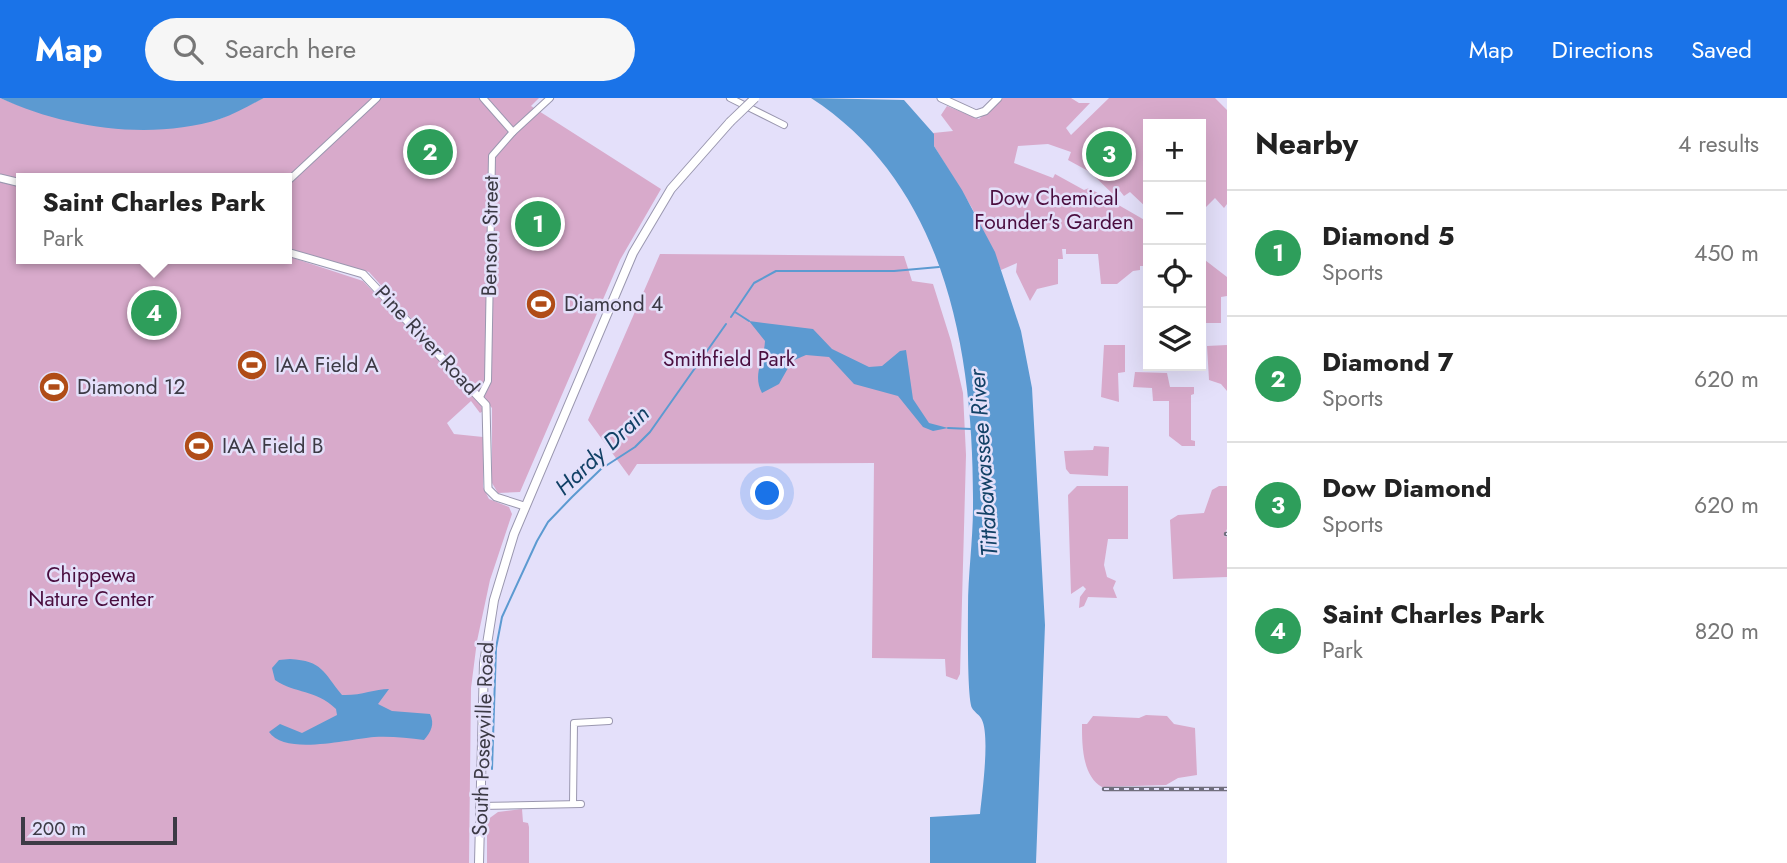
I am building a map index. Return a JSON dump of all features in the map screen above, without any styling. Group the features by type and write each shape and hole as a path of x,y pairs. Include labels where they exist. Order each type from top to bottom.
{"main road":[{"name":"South Poseyville Road","path":"479,863 481,695 486,639 498,582 524,506 620,278 646,226 693,161 755,98"}],"street":[{"path":"292,177 377,98"},
{"path":"483,98 513,132"},
{"name":"Benson Street","path":"480,397 488,381 492,156 513,132 550,98"},
{"path":"730,98 784,125"},
{"path":"941,98 980,114 998,98"},
{"name":"Pine River Road","path":"292,253 363,274 480,397 488,415 488,489 496,497 524,506"},
{"path":"573,804 574,723 609,721"},
{"path":"480,806 581,804"}],"green space":[{"path":"0,98 23,107 177,127 220,119 264,98 539,98 531,106 661,189 620,260 520,492 498,493 492,483 492,408 369,272 292,249 292,173 16,173 16,179 0,174"},
{"name":"Dow Chemical Founder's Garden","path":"1003,98 1071,98 1079,103 1090,103 1066,128 1071,135 1109,98 1215,98 1227,110 1227,204 1224,208 1215,198 1206,207 1206,119 1143,119 1143,204 1130,192 1124,196 1120,191 1115,196 1090,172 1068,160 1071,152 1048,144 1018,146 1014,163 1053,178 1055,174 1084,190 1089,188 1143,219 1143,266 1140,266 1140,270 1133,271 1117,284 1101,284 1098,254 1066,254 1066,249 1062,249 1063,259 1058,259 1058,284 1037,289 1030,301 1016,272 1017,263 1001,270 972,208 934,146 933,133 953,131 941,115 947,106 979,119"},
{"name":"Chippewa Nature Center","path":"0,181 16,186 16,264 292,264 292,258 363,281 480,403 483,411 480,413 471,401 447,423 454,434 483,437 483,487 489,499 509,507 512,514 490,580 477,641 471,688 469,863 0,863"},
{"name":"Smithfield Park","path":"660,254 904,256 912,281 933,284 951,341 963,393 966,455 960,674 957,680 946,676 945,659 872,658 874,463 637,464 629,476 588,420"},
{"path":"1206,261 1227,277 1227,296 1221,297 1221,323 1206,323"},
{"path":"1104,345 1125,345 1125,372 1118,373 1119,402 1101,397"},
{"path":"1227,345 1227,391 1221,384 1209,380 1207,346"},
{"path":"1135,372 1167,373 1170,387 1194,387 1194,394 1191,395 1191,440 1195,441 1195,446 1182,446 1169,436 1169,401 1153,401 1152,388 1133,387"},
{"path":"1094,446 1109,447 1108,476 1070,474 1066,469 1064,451 1093,450"},
{"path":"1077,486 1128,486 1128,539 1108,539 1104,565 1107,577 1116,581 1113,588 1117,598 1088,597 1084,606 1079,608 1080,597 1086,589 1083,586 1071,594 1068,495"},
{"path":"1227,486 1227,529 1224,536 1227,537 1227,577 1173,579 1170,520 1178,515 1204,513 1212,490"},
{"path":"1146,715 1167,716 1174,724 1195,728 1197,775 1178,778 1166,785 1102,787 1095,782 1087,768 1082,724 1087,724 1093,716 1139,718"},
{"path":"522,809 523,822 528,823 529,827 529,863 487,863 487,820 498,812"}],"water":[{"path":"0,98 264,98 220,119 193,126 137,130 80,124"},
{"name":"Tittabawassee River","path":"811,98 904,100 934,134 934,146 962,190 995,252 1021,331 1032,388 1045,625 1036,863 930,863 930,817 980,814 985,766 984,728 970,701 968,595 973,507 967,392 958,335 944,279 923,227 894,178 857,135"},
{"path":"749,321 813,329 832,349 869,367 882,366 900,351 906,350 913,399 929,423 948,428 933,431 923,427 898,396 854,384 829,357 806,355 792,361 779,384 762,393 758,373 765,341"},
{"path":"290,659 316,665 342,695 389,689 378,704 392,711 430,714 430,731 424,740 374,737 303,745 277,739 269,732 280,724 302,733 337,715 336,709 321,698 275,680 272,668 279,660"}],"waterway":[{"name":"Hardy Drain","path":"731,317 754,283 776,271 894,271 939,267"},
{"path":"735,312 749,321"},
{"name":"Hardy Drain","path":"492,769 496,648 502,617 537,541 548,522 601,469 635,447 650,432 726,324"},
{"name":"Tittabawassee River","path":"948,428 971,429"}],"railway":[{"path":"1104,789 1227,789"}],"place":[{"name":"Diamond 7","path":"430,152"},
{"name":"Dow Diamond","path":"1109,154"},
{"name":"Diamond 5","path":"538,224"},
{"name":"Diamond 4","path":"541,304"},
{"name":"Saint Charles Park","path":"154,313"},
{"name":"IAA Field A","path":"252,365"},
{"name":"Diamond 12","path":"54,387"},
{"name":"IAA Field B","path":"199,446"}]}
